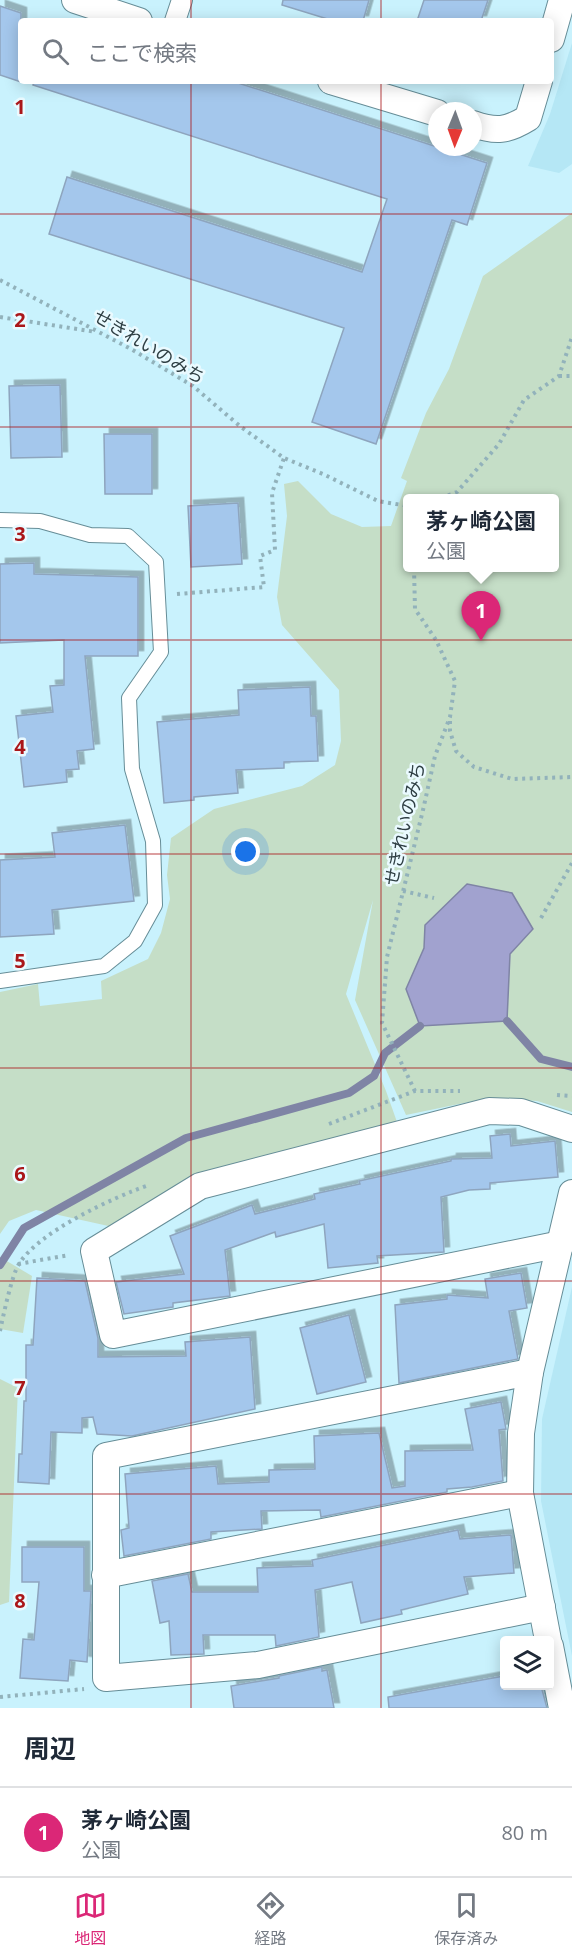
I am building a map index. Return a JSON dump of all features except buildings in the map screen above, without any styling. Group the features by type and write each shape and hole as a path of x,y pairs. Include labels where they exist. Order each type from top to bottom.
{"street":[{"path":"75,0 130,18"},
{"path":"176,18 182,0"},
{"path":"554,28 562,0"},
{"path":"341,84 428,110"},
{"path":"482,127 489,129 511,128 528,118 538,84"},
{"path":"561,1244 113,1335 94,1251 200,1185 477,1114 521,1112 572,1129"},
{"path":"547,1636 520,1493 521,1433 530,1372 572,1193"},
{"path":"530,1372 106,1456 106,1678 258,1665 542,1607"},
{"path":"105,1575 520,1493"},
{"path":"554,1670 562,1708"}],"lane":[{"path":"0,520 40,520 90,535 128,536 156,562 161,652 129,698 132,769 153,841 155,905 135,941 104,966 0,981"}],"path":[{"name":"せきれいのみち","path":"0,280 100,332 193,386 241,427 284,458 378,501 403,505"},
{"path":"0,317 100,332"},
{"path":"559,376 572,337"},
{"path":"452,494 457,492 499,444 524,400 559,376 572,376"},
{"path":"158,596 264,587 260,556 275,550 272,493 284,458"},
{"name":"せきれいのみち","path":"414,572 415,609 436,640 455,681 450,717 435,756 387,957 382,1023 415,1091"},
{"path":"450,717 450,731 456,751 474,767 512,780 572,777"},
{"path":"541,918 572,863"},
{"path":"403,891 434,898"},
{"path":"18,1264 94,1251"},
{"path":"0,1697 87,1689 106,1678"}],"shaded area":[{"path":"572,43 572,164 559,173 528,166 550,114"},
{"path":"467,884 512,893 533,929 510,954 507,1021 420,1026 406,989 424,948 425,925"},
{"path":"572,1287 572,1656 541,1501 542,1419"}],"green space":[{"path":"572,213 572,1112 537,1101 488,1098 406,1115 355,1000 373,900 346,994 397,1122 227,1167 113,1227 36,1210 9,1221 0,1234 0,992 38,984 40,1006 102,999 101,981 148,959 161,933 170,899 167,875 171,838 214,809 302,786 335,765 341,741 339,690 282,625 277,597 287,516 284,484 298,481 331,514 362,527 391,526 407,481 401,478 426,413 449,369 483,276"},
{"path":"0,1257 32,1276 23,1333 0,1329"},
{"path":"0,1379 18,1388 9,1602 0,1605"}],"waterway":[{"path":"507,1021 541,1059 572,1067"},
{"path":"0,1265 24,1228 186,1138 349,1093 374,1076 385,1053 420,1026"}],"place":[{"name":"茅ヶ崎公園","path":"481,641"}]}
